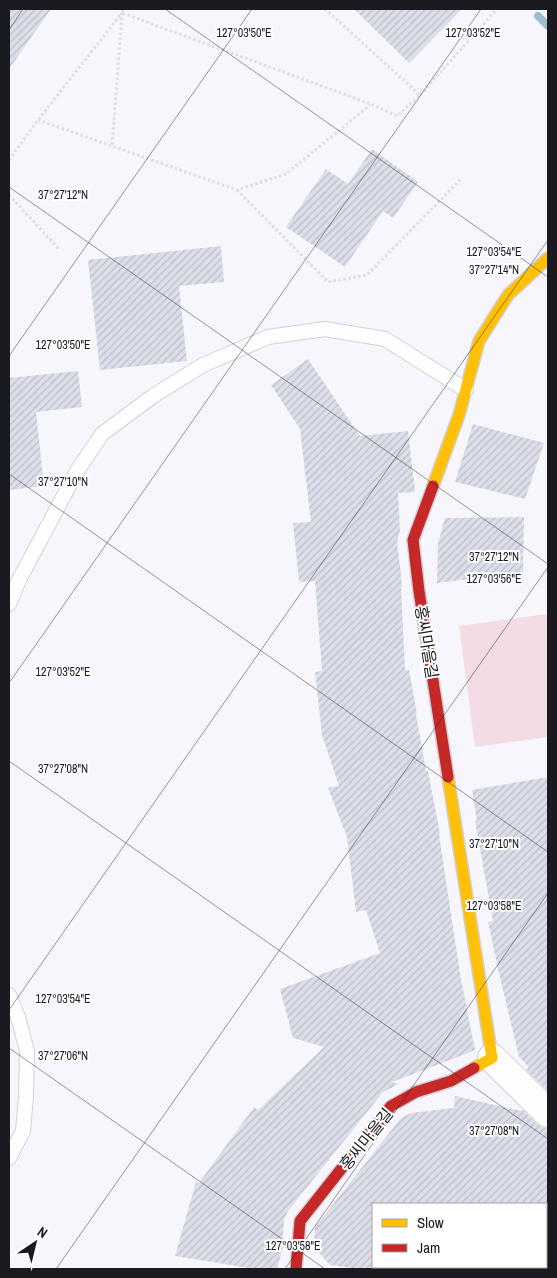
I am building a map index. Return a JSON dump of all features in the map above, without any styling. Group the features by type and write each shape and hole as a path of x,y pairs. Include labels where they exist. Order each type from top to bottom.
{"street":[{"name":"홍씨마을길","path":"296,1269 300,1221 391,1106 416,1092 451,1081 492,1058 413,540 459,415 479,341 508,295 548,258"},
{"path":"492,1058 548,1113"}],"lane":[{"path":"9,604 18,580 76,472 102,434 153,396 203,365 268,337 325,329 385,339 466,390"},
{"path":"9,995 28,1050 23,1131 9,1158"}],"path":[{"path":"325,9 420,95"},
{"path":"123,11 371,104 397,116 420,95 498,9"},
{"path":"9,160 123,11"},
{"path":"112,147 123,11"},
{"path":"237,190 286,174 371,104"},
{"path":"38,120 237,190 328,282 367,276 461,179"},
{"path":"9,195 59,248"}],"shaded area":[{"path":"547,614 548,737 475,747 459,626"}],"building":[{"path":"9,9 51,9 9,69"},
{"path":"354,9 462,9 409,63"},
{"path":"372,149 418,182 393,218 383,211 345,267 286,227 326,169 348,184"},
{"path":"221,246 224,282 179,286 187,361 100,370 88,260"},
{"path":"308,359 360,436 408,431 415,490 414,492 398,493 400,531 397,542 402,587 405,670 409,670 426,771 428,771 440,834 460,974 475,1050 392,1082 399,1084 383,1092 288,1211 284,1220 282,1250 277,1269 255,1269 175,1256 196,1182 199,1183 254,1107 258,1110 324,1047 293,1038 280,989 380,953 366,910 356,912 347,837 328,788 339,786 322,735 315,672 322,671 315,581 299,582 293,523 311,522 300,429 271,385"},
{"path":"78,371 82,407 36,412 44,486 9,490 9,378"},
{"path":"473,424 544,443 525,499 455,482"},
{"path":"524,517 523,572 437,583 438,543 445,518"},
{"path":"548,777 548,1091 527,1071 528,1066 519,1057 488,922 493,921 475,821 477,821 472,790"},
{"path":"455,1096 521,1111 522,1109 537,1124 548,1128 548,1204 372,1203 373,1269 330,1265 314,1247 315,1227 401,1118 411,1113 454,1108"}],"waterway":[{"path":"538,16 548,26"}],"traffic: slow":[{"path":"433,486 459,415 479,341 508,295 548,258"},
{"path":"448,777 492,1058 474,1068"}],"traffic: jam":[{"path":"433,486 413,540 419,591 448,777"},
{"path":"296,1269 300,1221 391,1106 416,1092 451,1081 474,1068"}]}
